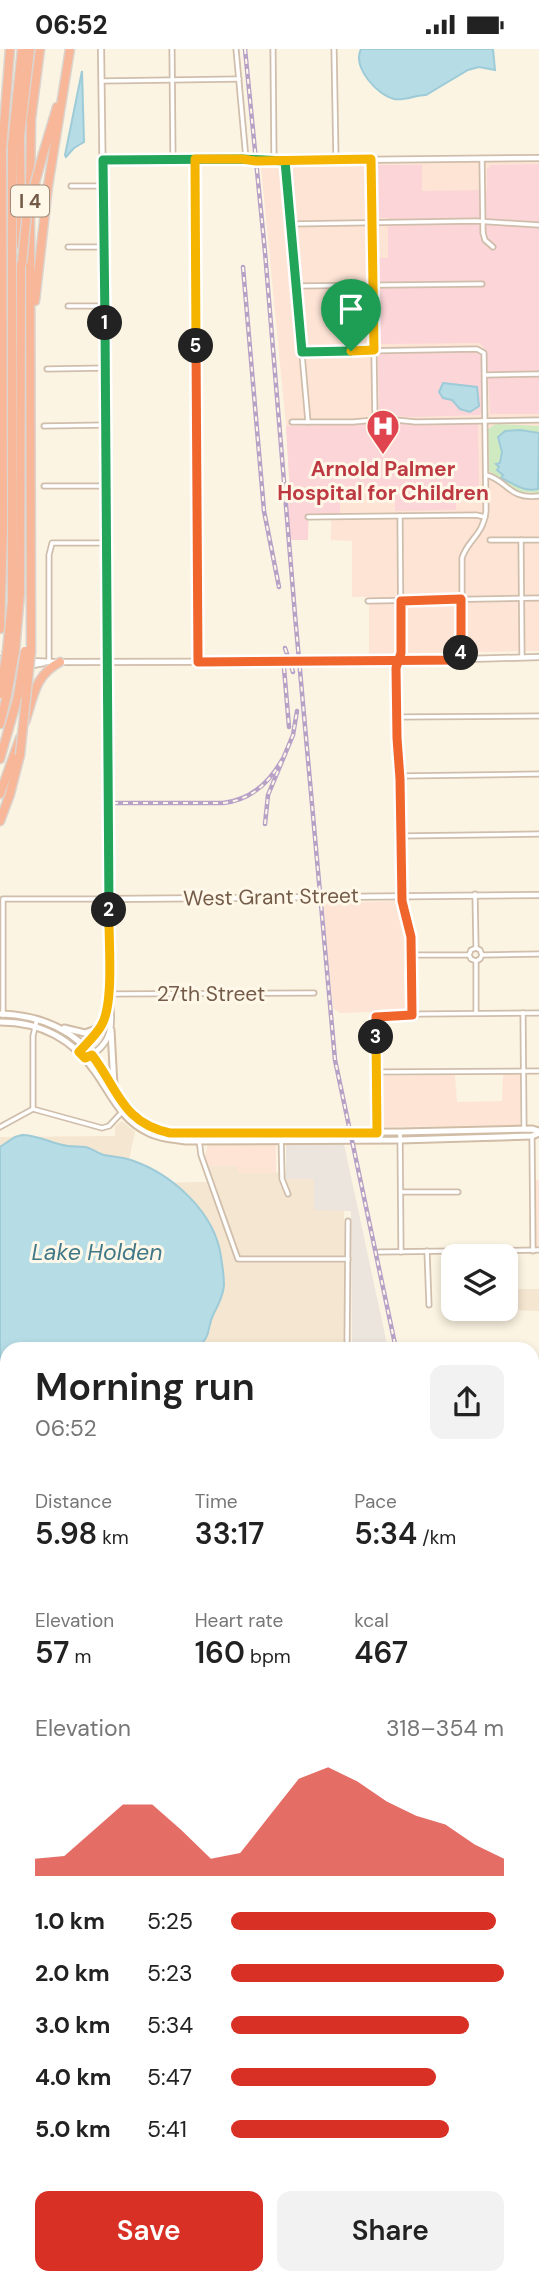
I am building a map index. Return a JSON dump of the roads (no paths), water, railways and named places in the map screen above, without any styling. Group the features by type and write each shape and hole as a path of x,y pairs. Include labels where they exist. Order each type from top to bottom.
{"highway":[{"name":"I 4","path":"0,629 2,150 10,49"},
{"path":"0,724 4,694 4,658 12,602 12,146 22,49"},
{"path":"4,658 20,593 20,187 23,101 30,49"},
{"name":"I 4","path":"0,759 18,696 26,654 31,584 30,142 40,49"},
{"path":"31,311 36,298 48,186 70,50"},
{"path":"22,263 27,212 63,84"},
{"path":"0,361 1,388"},
{"path":"0,821 10,793 36,674 26,654"},
{"path":"18,752 26,654"},
{"path":"0,794 18,752 41,676 60,661"},
{"path":"0,676 23,677 32,683 33,689"},
{"path":"0,808 8,772"}],"main road":[{"path":"2,1014 25,1016 85,1033 101,1027"},
{"path":"2,1021 19,1022 54,1032 92,1055 124,1110 155,1130 170,1133 471,1138 532,1136 539,1132"},
{"path":"56,1025 81,1049 137,1127 150,1134 165,1139 199,1140 377,1136"},
{"path":"111,1030 115,1093"},
{"path":"518,1136 524,1129"},
{"path":"400,1136 524,1129 539,1132"},
{"path":"470,1131 471,1138"}],"street":[{"path":"85,1058 92,1055 111,1030 113,1019 109,994 107,425 101,49"},
{"path":"172,49 173,159"},
{"path":"236,49 246,159"},
{"path":"273,49 274,161"},
{"path":"334,49 336,160"},
{"path":"102,81 239,79"},
{"path":"103,160 539,158"},
{"path":"195,159 198,662"},
{"path":"371,159 375,420"},
{"path":"482,159 484,237 493,247"},
{"path":"285,161 308,422"},
{"path":"71,186 103,186"},
{"path":"290,225 483,222 539,225"},
{"path":"68,247 104,247"},
{"path":"296,286 482,284"},
{"path":"68,306 104,306"},
{"path":"302,352 482,350 484,353 485,517 478,535 464,552 461,568 462,660"},
{"path":"47,369 106,368"},
{"path":"485,375 539,374"},
{"path":"292,422 539,420"},
{"path":"44,426 107,425"},
{"path":"486,475 516,494 539,496"},
{"path":"44,486 107,485"},
{"path":"400,516 401,653 396,668 397,717 402,895 410,929 412,1015"},
{"path":"308,517 485,517"},
{"path":"490,540 539,540"},
{"path":"521,540 522,657"},
{"path":"49,662 49,555 52,543 107,543"},
{"path":"368,601 539,598"},
{"path":"4,658 26,654 49,662"},
{"path":"4,658 33,665 60,661 398,661 539,657"},
{"path":"397,717 539,716"},
{"path":"400,776 539,774"},
{"path":"401,836 539,834"},
{"path":"475,894 476,948"},
{"name":"West Grant Street","path":"2,1014 3,899 539,895"},
{"path":"476,948 482,955"},
{"path":"470,955 471,950 476,948"},
{"path":"482,955 539,954"},
{"path":"411,955 470,955"},
{"path":"470,955 476,961"},
{"path":"476,961 482,955"},
{"path":"476,961 476,1013"},
{"name":"27th Street","path":"109,994 314,993"},
{"path":"81,1049 101,1027 109,994"},
{"path":"523,1013 524,1129"},
{"path":"377,1136 376,1017 539,1013"},
{"path":"2,1014 2,1021"},
{"path":"33,1109 34,1026 37,1019"},
{"path":"101,1027 111,1030"},
{"path":"376,1072 539,1070"},
{"path":"0,1127 33,1109 97,1128 109,1126 124,1110"},
{"path":"207,1133 199,1140 201,1155 238,1259 348,1259"},
{"path":"281,1133 282,1179 288,1194"},
{"path":"400,1136 401,1252"},
{"path":"532,1136 533,1251"},
{"path":"401,1192 458,1192"},
{"path":"347,1342 348,1221"},
{"path":"379,1251 539,1250"},
{"path":"427,1251 429,1305"}],"water":[{"path":"361,49 493,49 495,70 479,67 468,70 426,95 394,99 380,92 363,72 359,56"},
{"path":"82,71 84,142 66,157 65,155"},
{"path":"443,383 477,387 479,406 470,412 460,409 452,400 443,398 439,392"},
{"path":"505,431 539,433 538,489 519,487 501,478 503,475 497,470 499,467 496,464 500,463 502,452 498,437"},
{"name":"Lake Holden","path":"34,1136 131,1160 176,1185 201,1210 217,1240 224,1286 202,1342 0,1342 0,1147 15,1137"}],"railway":[{"path":"245,49 335,1060 395,1342"},
{"path":"243,267 264,511 279,587"},
{"path":"285,648 293,672"},
{"path":"284,668 289,727"},
{"path":"265,824 268,795 293,735 297,711"},
{"path":"113,803 233,801 258,789 282,760"}],"place":[{"name":"Arnold Palmer Hospital for Children","path":"383,456"}]}
